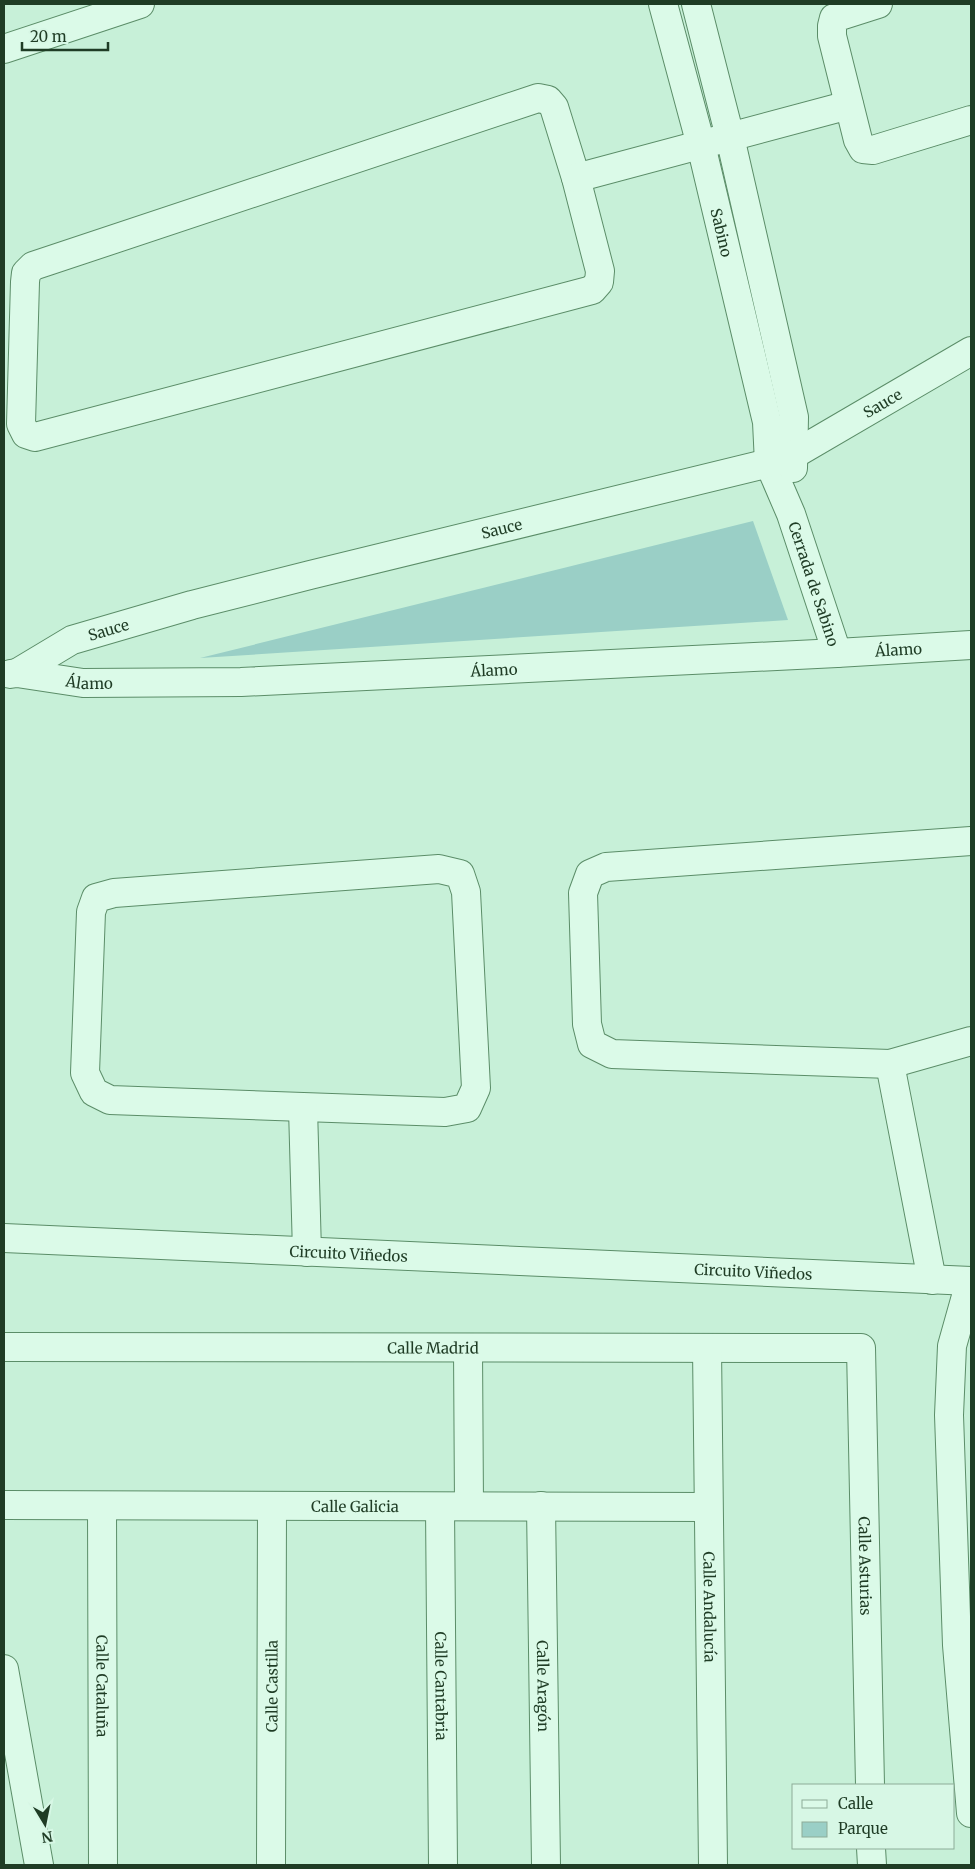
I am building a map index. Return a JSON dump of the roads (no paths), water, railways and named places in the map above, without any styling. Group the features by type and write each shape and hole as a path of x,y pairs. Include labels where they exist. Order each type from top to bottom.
{"street":[{"path":"4,49 140,4"},
{"name":"Sabino","path":"663,4 701,146 767,422 781,459"},
{"name":"Sabino","path":"696,4 730,137 794,417 781,459"},
{"path":"878,4 834,18 832,26 832,36 849,105 858,140 863,149 874,150 971,120"},
{"path":"538,98 548,100 554,107 576,178 600,271 599,282 592,290 35,436 26,434 21,424 26,273 33,266 538,98"},
{"path":"576,178 849,105"},
{"name":"Sauce","path":"11,674 72,640 192,605 781,459 971,351"},
{"name":"Cerrada de Sabino","path":"781,459 791,514 837,653"},
{"name":"Álamo","path":"11,674 84,683 241,682 971,645"},
{"path":"971,841 606,867 590,874 583,893 587,1024 592,1044 612,1054 890,1064 971,1041"},
{"path":"439,869 460,874 466,892 476,1088 467,1108 445,1112 303,1108 110,1100 94,1092 85,1073 91,912 96,898 114,893 439,869"},
{"path":"890,1064 932,1280"},
{"path":"303,1108 307,1252"},
{"name":"Circuito Viñedos","path":"4,1238 970,1282 952,1346 949,1415 958,1645 971,1813"},
{"name":"Calle Madrid","path":"4,1348 861,1348"},
{"name":"Calle Andalucía","path":"707,1348 714,1865"},
{"name":"Calle Asturias","path":"861,1348 870,1784"},
{"path":"468,1349 469,1506"},
{"name":"Calle Galicia","path":"4,1505 708,1507"},
{"name":"Calle Cataluña","path":"102,1506 103,1865"},
{"name":"Calle Castilla","path":"271,1865 272,1506"},
{"name":"Calle Cantabria","path":"440,1506 443,1865"},
{"name":"Calle Aragón","path":"541,1506 546,1865"},
{"path":"4,1669 40,1865"},
{"path":"872,1849 872,1865"}]}
